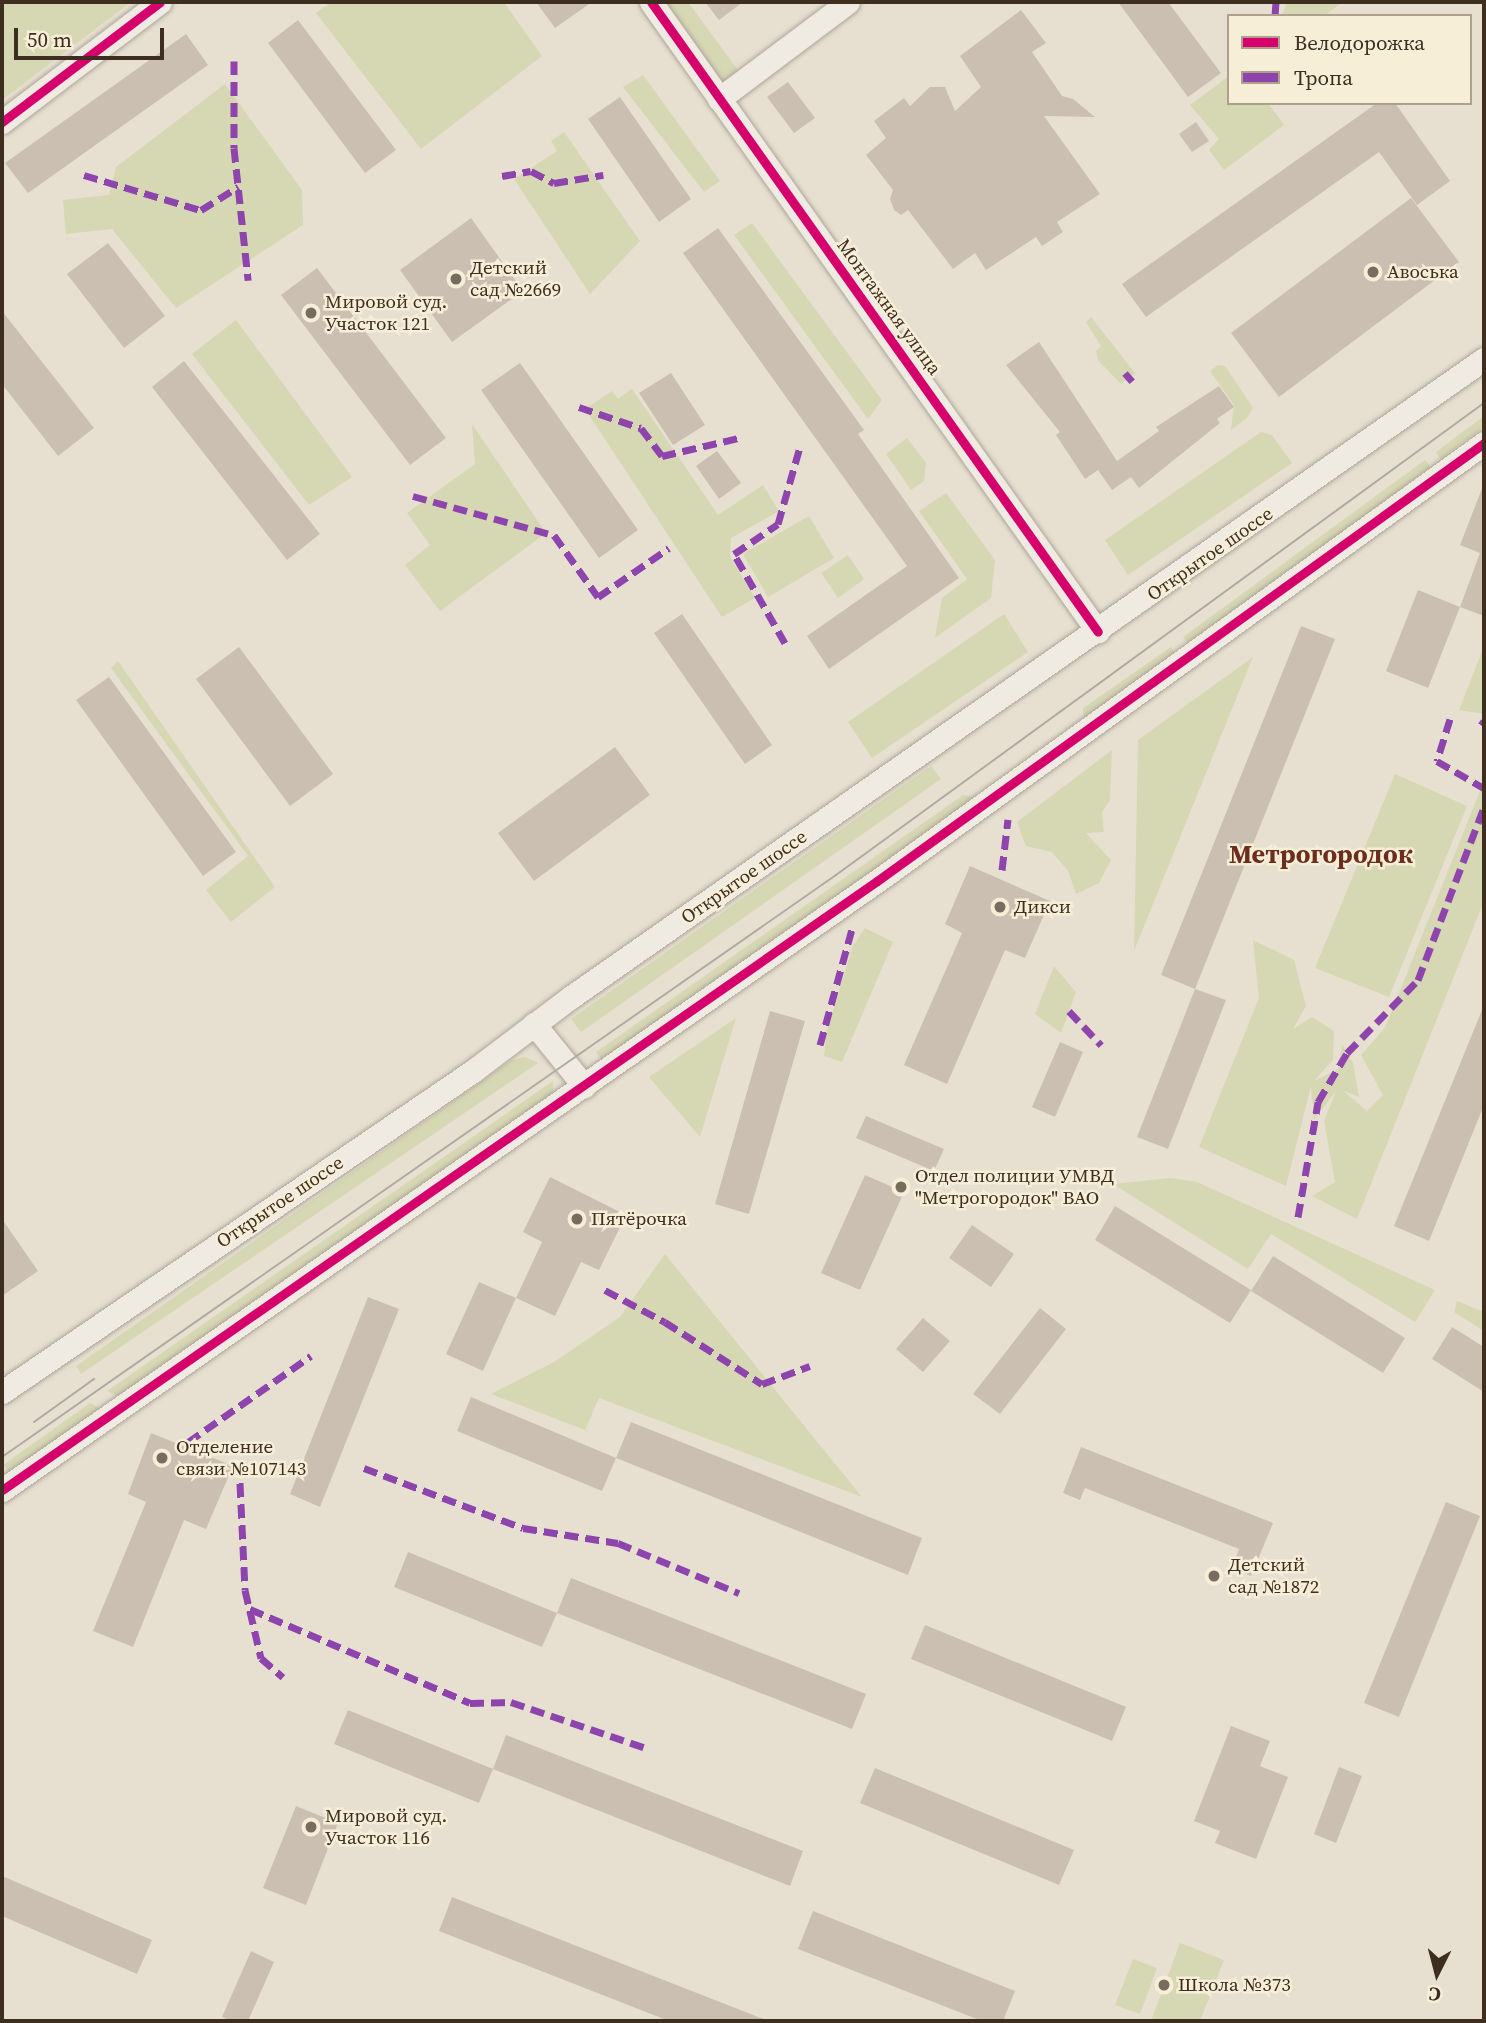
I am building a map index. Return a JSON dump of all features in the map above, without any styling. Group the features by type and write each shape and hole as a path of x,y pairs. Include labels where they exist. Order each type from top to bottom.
{"street":[{"path":"2,122 160,2"},
{"name":"Монтажная улица","path":"651,2 1098,632"},
{"path":"719,99 848,2"},
{"name":"Открытое шоссе","path":"2,1392 1098,632 1484,359"},
{"path":"2,1490 584,1086 1189,659 1484,443"},
{"path":"534,1024 584,1086"}],"green space":[{"path":"2,2 131,2 2,100"},
{"path":"331,2 504,2 542,56 421,149 316,13"},
{"path":"664,2 688,2 740,73 722,85"},
{"path":"1287,2 1340,4 1327,14 1283,14"},
{"path":"643,75 720,181 704,192 623,87"},
{"path":"1227,77 1227,105 1269,105 1284,125 1224,170 1209,150 1219,139 1190,105"},
{"path":"225,84 302,190 303,225 176,308 112,229 66,234 63,200 109,195 116,167"},
{"path":"564,132 640,241 590,294 514,179 557,151 551,141"},
{"path":"752,223 882,400 868,419 734,235"},
{"path":"1091,317 1135,373 1121,384 1098,360 1096,351 1101,346 1086,322"},
{"path":"236,320 352,477 309,505 192,354"},
{"path":"1218,365 1225,366 1253,408 1247,418 1231,430 1234,405 1210,371"},
{"path":"632,389 718,515 763,485 779,511 731,538 730,557 755,598 722,617 585,409 612,391 618,399"},
{"path":"1484,416 1484,427 1440,459 1436,452"},
{"path":"472,424 546,533 440,611 405,565 430,545 407,513 475,464"},
{"path":"1261,432 1272,435 1292,463 1128,575 1105,540"},
{"path":"907,438 926,463 924,481 911,490 886,454"},
{"path":"1425,460 1431,467 1189,645 1183,637"},
{"path":"946,493 995,560 991,598 935,638 942,598 967,579 919,511"},
{"path":"809,516 834,558 768,597 743,554"},
{"path":"848,555 864,579 838,598 821,573"},
{"path":"1004,614 1028,652 872,758 848,722"},
{"path":"1171,647 1176,655 1084,722 1083,708"},
{"path":"1483,649 1484,714 1459,710"},
{"path":"1253,657 1134,951 1138,740"},
{"path":"118,661 275,887 231,922 206,890 248,856 111,668"},
{"path":"1112,750 1110,800 1102,812 1104,832 1086,833 1111,860 1099,883 1076,894 1068,871 1052,852 1026,846 1017,822"},
{"path":"931,766 941,779 581,1032 571,1019"},
{"path":"1395,774 1467,806 1389,997 1315,968"},
{"path":"1484,781 1484,901 1357,1219 1312,1196 1335,1182 1324,1121 1336,1091 1314,1120 1311,1086 1286,1186 1199,1147 1259,998 1253,940 1294,960 1306,1006 1293,1029 1312,1017 1334,1031 1333,1060 1314,1081 1338,1069 1342,1044 1353,1063 1359,1097 1342,1090 1367,1111 1383,1095 1361,1055 1385,1028"},
{"path":"963,795 978,798 602,1060 596,1052"},
{"path":"865,928 893,942 842,1062 824,1056 827,1030 853,946"},
{"path":"1054,966 1076,992 1061,1033 1035,1014"},
{"path":"736,1018 700,1137 649,1077"},
{"path":"525,1057 538,1063 81,1374 76,1366 512,1060"},
{"path":"553,1081 553,1094 118,1396 107,1391"},
{"path":"1171,1178 1197,1182 1435,1290 1415,1322 1271,1234 1248,1269 1113,1184"},
{"path":"665,1254 862,1497 599,1398 585,1430 491,1394 554,1362 620,1317"},
{"path":"1457,1301 1484,1312 1484,1331 1454,1312"},
{"path":"90,1403 101,1409 9,1472 3,1465"},
{"path":"1180,1943 1224,1960 1200,2021 1151,2021"},
{"path":"1133,1959 1157,1968 1140,2014 1115,2005"}],"building":[{"path":"536,2 592,2 555,28"},
{"path":"705,2 743,2 719,20"},
{"path":"1118,2 1168,2 1221,73 1188,97"},
{"path":"1021,10 1046,43 1032,52 1062,96 1073,99 1095,117 1044,116 1100,194 1057,222 1063,232 1042,246 1036,237 986,270 975,253 953,269 908,210 901,215 894,210 890,199 893,190 866,155 886,138 874,121 904,98 910,106 930,87 945,87 955,111 981,87 960,56"},
{"path":"298,20 396,150 365,173 268,43"},
{"path":"186,34 208,65 28,193 5,163"},
{"path":"788,82 815,118 794,133 767,97"},
{"path":"620,97 691,199 659,222 588,119"},
{"path":"1374,105 1396,105 1450,181 1417,205 1379,152 1146,317 1122,284"},
{"path":"1196,122 1209,141 1192,152 1179,134"},
{"path":"1411,198 1459,262 1279,397 1231,333"},
{"path":"471,218 523,291 452,342 400,270"},
{"path":"718,228 864,430 858,434 959,578 829,669 807,636 907,566 683,253"},
{"path":"108,243 165,316 124,348 67,274"},
{"path":"317,268 446,438 410,465 281,295"},
{"path":"2,311 94,428 58,456 2,384"},
{"path":"1039,342 1117,461 1159,431 1156,427 1219,386 1234,407 1217,419 1220,423 1139,488 1131,477 1112,490 1098,470 1085,479 1056,435 1060,432 1006,365"},
{"path":"184,361 320,534 287,560 152,387"},
{"path":"520,363 638,530 599,558 481,390"},
{"path":"671,373 705,425 673,445 639,393"},
{"path":"717,451 741,483 719,499 696,466"},
{"path":"1483,486 1484,616 1460,607 1480,553 1460,545"},
{"path":"1418,590 1460,607 1428,688 1386,671"},
{"path":"682,614 772,745 745,764 654,633"},
{"path":"1301,626 1335,639 1195,989 1161,975"},
{"path":"239,647 333,774 290,806 196,679"},
{"path":"109,677 236,852 203,876 76,700"},
{"path":"615,747 650,795 534,881 498,833"},
{"path":"970,866 1050,901 1025,958 1005,950 947,1084 904,1065 962,933 945,924"},
{"path":"1195,989 1226,1000 1168,1149 1137,1137"},
{"path":"1484,1005 1484,1105 1429,1241 1394,1226"},
{"path":"770,1011 805,1021 749,1214 715,1204"},
{"path":"1060,1042 1083,1052 1055,1117 1032,1107"},
{"path":"866,1116 944,1149 934,1171 856,1138"},
{"path":"865,1175 904,1192 860,1290 821,1273"},
{"path":"550,1177 626,1215 599,1270 581,1262 555,1316 516,1298 542,1242 523,1232"},
{"path":"1115,1206 1251,1290 1230,1323 1095,1240"},
{"path":"2,1219 38,1271 2,1296"},
{"path":"972,1225 1014,1254 991,1287 949,1258"},
{"path":"1273,1256 1405,1338 1383,1373 1251,1291"},
{"path":"479,1282 516,1298 483,1371 446,1354"},
{"path":"368,1297 399,1309 320,1507 290,1494"},
{"path":"1040,1308 1066,1329 1000,1414 973,1394"},
{"path":"923,1318 950,1341 923,1372 896,1349"},
{"path":"1452,1327 1484,1347 1484,1392 1432,1359"},
{"path":"471,1397 616,1458 602,1491 457,1431"},
{"path":"631,1422 922,1538 908,1575 616,1458"},
{"path":"151,1433 233,1466 206,1529 184,1520 133,1647 93,1631 146,1502 128,1494"},
{"path":"1081,1447 1273,1523 1251,1576 1232,1568 1239,1549 1085,1488 1080,1500 1063,1493"},
{"path":"1446,1502 1480,1516 1399,1717 1364,1703"},
{"path":"408,1552 557,1613 542,1647 394,1587"},
{"path":"571,1578 866,1694 852,1729 557,1613"},
{"path":"925,1625 1126,1707 1112,1741 911,1659"},
{"path":"348,1710 493,1769 479,1803 334,1744"},
{"path":"1231,1726 1270,1741 1260,1766 1288,1777 1256,1859 1215,1843 1220,1831 1194,1821"},
{"path":"506,1735 803,1851 790,1886 493,1769"},
{"path":"1339,1767 1362,1776 1336,1843 1314,1834"},
{"path":"875,1768 1074,1850 1059,1885 860,1803"},
{"path":"296,1806 338,1823 306,1905 263,1888"},
{"path":"2,1876 152,1940 137,1974 2,1916"},
{"path":"452,1897 766,2020 669,2021 439,1931"},
{"path":"813,1911 1015,1991 1003,2021 982,2021 798,1949"},
{"path":"251,1951 274,1962 248,2021 232,2021 222,2017"}],"tram line":[{"path":"2,1457 836,875 1484,403"},
{"path":"34,1422 94,1379"}],"marked path":[{"path":"1275,14 1276,2"},
{"path":"234,61 234,148 248,280"},
{"path":"502,176 531,171 554,183 603,175"},
{"path":"84,175 201,210 238,187"},
{"path":"1125,373 1132,381"},
{"path":"579,407 641,428 662,456 738,438"},
{"path":"785,643 734,554 778,524 800,447"},
{"path":"413,496 554,535 598,597 669,548"},
{"path":"1450,719 1437,761 1484,788"},
{"path":"1481,725 1484,721"},
{"path":"1298,1217 1318,1102 1347,1053 1418,980 1484,807"},
{"path":"1002,870 1008,819"},
{"path":"820,1045 852,929"},
{"path":"1069,1011 1101,1045"},
{"path":"605,1290 665,1322 762,1384 810,1366"},
{"path":"188,1442 311,1356"},
{"path":"239,1462 245,1590 261,1658 283,1677"},
{"path":"364,1468 523,1528 618,1543 739,1593"},
{"path":"250,1609 470,1703 511,1702 646,1748"}],"cycle path":[{"path":"2,122 160,2"},
{"path":"651,2 1098,632"},
{"path":"2,1490 877,881 1484,443"}],"place":[{"name":"Авоська","path":"1373,272"},
{"name":"Детский сад №2669","path":"456,279"},
{"name":"Мировой суд. Участок 121","path":"311,313"},
{"name":"Дикси","path":"1000,907"},
{"name":"Отдел полиции УМВД \"Метрогородок\" ВАО","path":"901,1187"},
{"name":"Пятёрочка","path":"577,1219"},
{"name":"Отделение связи №107143","path":"162,1458"},
{"name":"Детский сад №1872","path":"1214,1576"},
{"name":"Мировой суд. Участок 116","path":"311,1827"},
{"name":"Школа №373","path":"1164,1985"}],"district":[{"name":"Метрогородок","path":"1321,855"}]}
